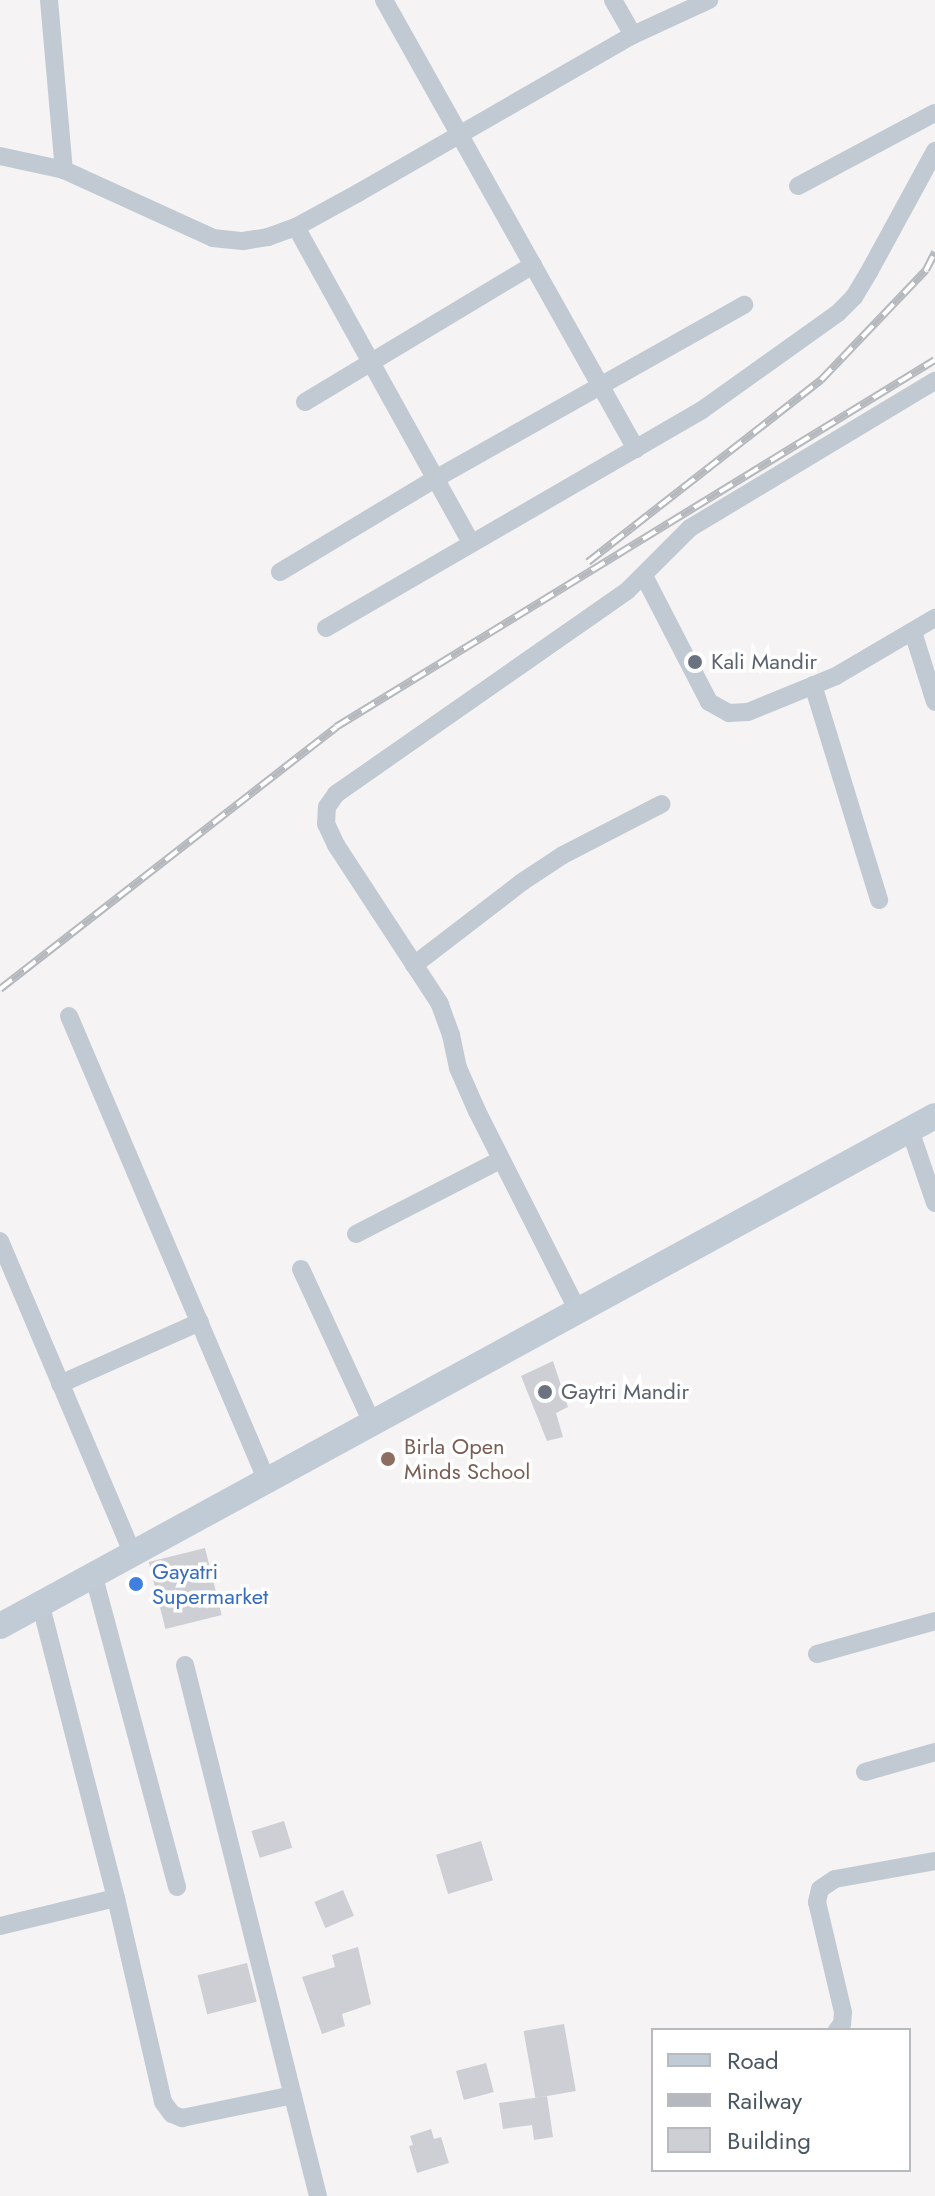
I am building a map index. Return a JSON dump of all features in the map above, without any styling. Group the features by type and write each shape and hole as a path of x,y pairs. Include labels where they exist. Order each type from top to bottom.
{"main road":[{"path":"0,1626 935,1116"}],"street":[{"path":"49,0 64,170"},
{"path":"384,0 636,449"},
{"path":"613,0 633,35"},
{"path":"0,156 64,170 213,238 243,241 296,227 633,35 709,0"},
{"path":"798,186 935,113"},
{"path":"326,628 702,410 838,313 854,297 914,194 935,151"},
{"path":"296,227 471,543"},
{"path":"305,402 533,265"},
{"path":"280,572 435,479 744,305"},
{"path":"577,1309 500,1160 458,1068 443,1011 336,845 326,824 327,807 336,794 644,576 670,545 690,528 935,381"},
{"path":"644,576 709,702 729,713 748,712 813,685 935,618"},
{"path":"913,632 935,702"},
{"path":"813,685 879,900"},
{"path":"414,965 522,882 563,855 662,804"},
{"path":"69,1016 267,1481"},
{"path":"910,1130 935,1203"},
{"path":"356,1234 500,1160"},
{"path":"0,1241 133,1555"},
{"path":"301,1269 372,1423"},
{"path":"60,1384 200,1322"},
{"path":"94,1577 177,1887"},
{"path":"41,1606 116,1898 163,2102 172,2114 202,2116 293,2095"},
{"path":"817,1654 935,1621"},
{"path":"185,1665 318,2196"},
{"path":"865,1772 935,1752"},
{"path":"839,2028 843,2012 817,1902 820,1889 835,1879 935,1861"},
{"path":"0,1926 116,1898"}],"building":[{"name":"Gaytri Mandir","path":"553,1361 568,1407 556,1413 563,1437 547,1441 521,1376"},
{"path":"205,1548 222,1615 165,1629 149,1562"},
{"path":"284,1821 292,1848 260,1858 251,1831"},
{"path":"481,1841 493,1880 448,1894 436,1855"},
{"path":"343,1890 354,1916 325,1928 314,1902"},
{"path":"358,1947 371,2004 342,2014 345,2026 322,2034 302,1977 335,1967 332,1955"},
{"path":"247,1963 257,2002 207,2014 198,1975"},
{"path":"564,2024 576,2091 535,2098 524,2031"},
{"path":"486,2063 494,2092 464,2100 456,2071"},
{"path":"547,2096 553,2137 534,2140 532,2125 503,2129 499,2103"},
{"path":"431,2129 434,2139 441,2137 449,2163 417,2173 409,2146 413,2145 410,2136"}],"railway":[{"path":"588,562 821,380 926,270 935,252"},
{"path":"0,989 336,727 935,360"}],"place":[{"name":"Kali Mandir","path":"695,662"},
{"name":"Gaytri Mandir","path":"545,1392"},
{"name":"Birla Open Minds School","path":"388,1459"},
{"name":"Gayatri Supermarket","path":"136,1584"}]}
